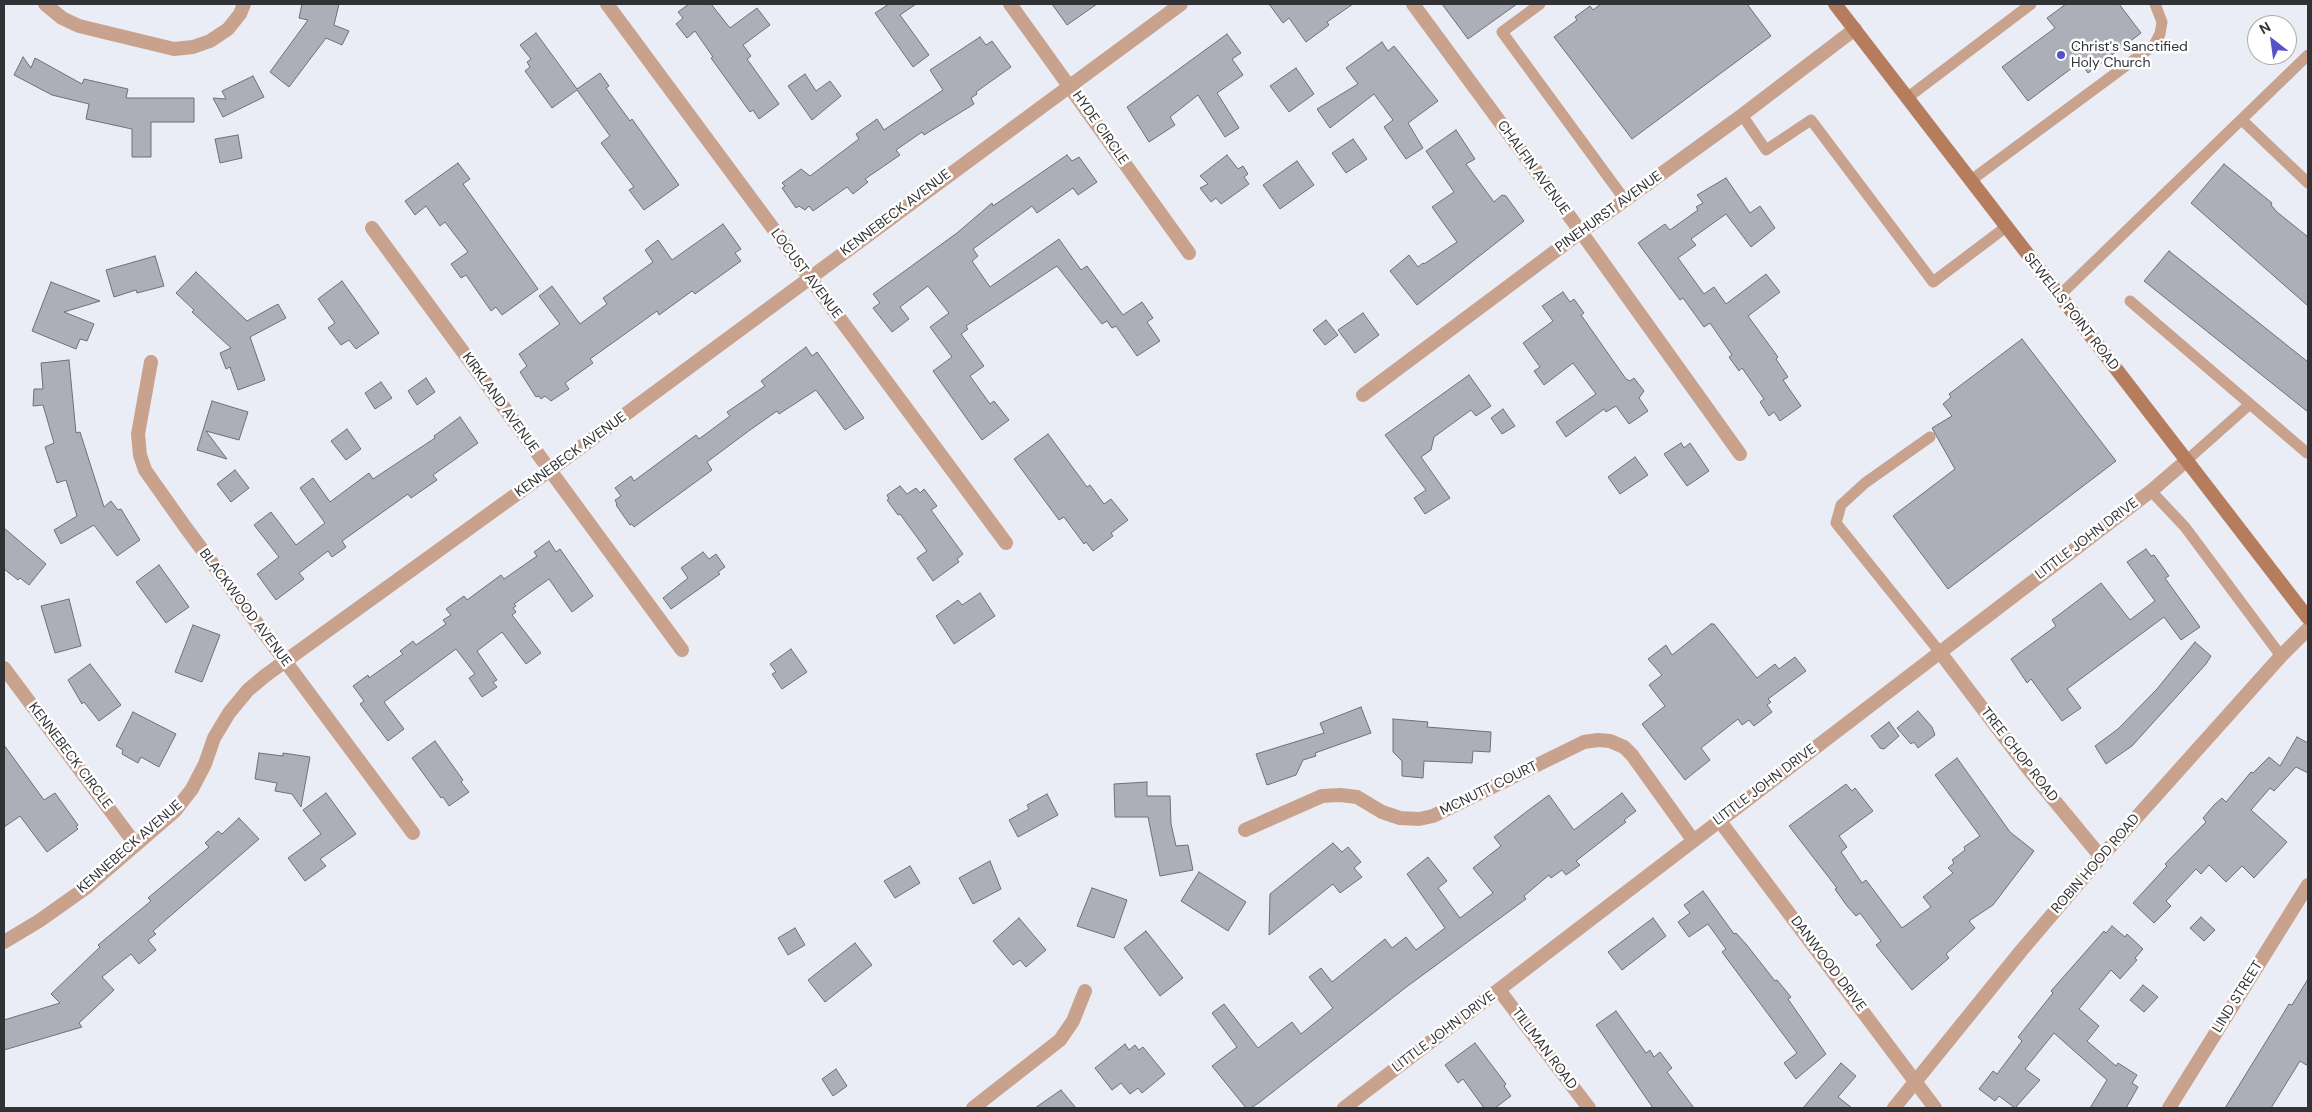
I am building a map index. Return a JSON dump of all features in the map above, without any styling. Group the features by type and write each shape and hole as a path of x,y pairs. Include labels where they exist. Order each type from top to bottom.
{"main road":[{"name":"SEWELLS POINT ROAD","path":"1836,4 1906,98 2308,618"}],"street":[{"path":"45,4 62,18 79,26 174,49 193,48 210,41 228,29 240,14 244,4"},
{"name":"LOCUST AVENUE","path":"607,4 1006,543"},
{"name":"HYDE CIRCLE","path":"1010,4 1070,85 1188,253"},
{"name":"KENNEBECK AVENUE","path":"4,942 39,921 87,887 175,811 192,789 205,764 214,738 229,712 248,690 285,661 550,470 1181,4"},
{"name":"CHALFIN AVENUE","path":"1413,4 1581,232 1740,454"},
{"name":"PINEHURST AVENUE","path":"1363,395 1581,232 1742,115 1854,29"},
{"name":"KIRKLAND AVENUE","path":"372,228 682,650"},
{"name":"BLACKWOOD AVENUE","path":"150,362 138,434 140,454 146,470 412,832"},
{"name":"LITTLE JOHN DRIVE","path":"1344,1108 1939,651 2151,491 2186,461"},
{"name":"ROBIN HOOD ROAD","path":"1894,1108 2020,951 2101,857 2281,656 2308,629"},
{"name":"TREE CHOP ROAD","path":"1939,651 2030,771 2101,857"},
{"name":"KENNEBECK CIRCLE","path":"4,668 136,845"},
{"name":"MCNUTT COURT","path":"1245,830 1322,796 1340,795 1357,797 1382,812 1400,818 1419,819 1434,816 1584,742 1598,740 1617,744 1632,755 1692,840"},
{"name":"DANWOOD DRIVE","path":"1720,820 1935,1108"},
{"name":"LIND STREET","path":"2169,1108 2308,885"},
{"name":"TILLMAN ROAD","path":"1499,990 1589,1108"},
{"path":"973,1108 1060,1040 1073,1021 1085,991"}],"lane":[{"path":"1540,4 1502,32 1625,200"},
{"path":"1906,98 2030,4"},
{"path":"1970,181 2154,45 2160,34 2162,22 2155,4"},
{"path":"2059,296 2308,55"},
{"path":"1742,115 1766,150 1811,120 1933,282 2006,227"},
{"path":"2242,120 2308,182"},
{"path":"2130,301 2307,453"},
{"path":"2186,461 2250,404"},
{"path":"1930,437 1865,483 1840,505 1836,523 1939,651"},
{"path":"2151,491 2185,527 2281,656"}],"building":[{"path":"302,4 339,4 334,25 349,31 342,45 326,38 289,87 270,72 308,20 299,18"},
{"path":"689,4 711,4 730,28 757,8 770,25 743,45 751,56 747,59 779,104 759,119 753,110 750,112 711,58 713,57 695,31 687,38 676,24 683,18 678,12"},
{"path":"889,4 916,4 900,15 929,55 913,67 875,13"},
{"path":"1052,4 1097,4 1067,25"},
{"path":"1269,4 1353,4 1327,22 1329,25 1306,42 1289,18 1283,23"},
{"path":"1442,4 1517,4 1468,39"},
{"path":"1601,4 1747,4 1771,36 1632,139 1554,37 1577,20 1575,17 1590,6 1593,10"},
{"name":"Christ's Sanctified Holy Church","path":"2066,4 2119,4 2141,33 2088,73 2080,62 2028,101 2002,67 2055,28 2047,18"},
{"path":"536,33 577,89 600,73 609,86 606,88 630,121 632,119 679,185 644,210 629,190 634,187 601,143 610,136 577,90 552,108 525,71 530,67 527,62 531,59 520,45"},
{"path":"1227,34 1241,53 1232,59 1243,75 1217,93 1239,128 1225,137 1198,95 1170,117 1175,125 1149,142 1127,107"},
{"path":"980,37 986,45 992,41 1011,67 976,92 977,94 971,98 974,104 924,135 922,132 896,150 900,155 865,179 868,182 853,194 847,187 813,211 809,206 805,210 799,206 796,208 782,188 785,186 782,183 801,169 810,176 859,139 856,134 877,119 884,130 943,90 930,70"},
{"path":"1382,42 1388,51 1394,46 1438,101 1408,123 1423,148 1406,159 1384,127 1393,120 1374,94 1330,128 1317,109 1358,84 1346,68"},
{"path":"23,57 31,68 35,58 82,84 84,79 128,89 126,98 194,98 194,122 151,122 151,157 132,157 132,129 86,119 89,104 52,95 14,75"},
{"path":"1296,68 1314,94 1289,112 1270,86"},
{"path":"805,74 816,91 830,81 841,96 812,120 788,86"},
{"path":"253,76 264,97 223,117 213,98 226,99 222,91"},
{"path":"1456,130 1475,159 1466,164 1494,202 1502,195 1506,196 1524,221 1417,305 1390,271 1409,255 1418,267 1457,242 1432,207 1454,192 1426,151"},
{"path":"238,135 242,158 220,163 215,139"},
{"path":"1353,139 1367,159 1346,173 1332,153"},
{"path":"1067,155 1072,161 1079,157 1097,182 1078,195 1073,188 1037,213 1032,206 973,249 978,256 972,261 990,287 1059,239 1081,270 1087,266 1123,315 1142,302 1153,318 1147,322 1160,341 1137,356 1116,326 1112,328 1107,321 1102,324 1057,266 966,326 968,329 961,334 984,366 970,376 990,404 994,401 1009,420 982,440 933,371 952,357 930,327 949,313 928,286 900,307 909,319 892,332 873,308 880,303 873,294 957,233 992,203 993,206"},
{"path":"1227,155 1238,169 1243,166 1248,174 1244,177 1249,184 1221,204 1216,198 1211,202 1200,188 1208,184 1200,176"},
{"path":"1297,161 1314,185 1280,209 1263,185"},
{"path":"458,163 470,179 463,184 538,289 502,315 496,307 491,311 466,275 461,278 451,264 468,252 445,222 440,226 426,206 415,215 405,201"},
{"path":"2224,164 2272,203 2271,205 2277,212 2308,237 2308,306 2191,203"},
{"path":"1726,178 1750,213 1760,206 1775,228 1751,247 1726,214 1691,239 1696,245 1678,258 1704,294 1714,287 1726,304 1766,274 1780,292 1748,316 1778,357 1776,359 1788,377 1783,380 1801,406 1780,421 1774,412 1769,416 1760,402 1764,399 1742,368 1739,371 1729,357 1732,355 1710,323 1704,327 1683,298 1680,300 1638,243 1665,224 1670,230 1698,210 1696,207 1703,203 1697,195"},
{"path":"723,224 741,249 735,253 741,261 695,294 692,291 659,315 657,311 590,359 593,363 565,383 569,389 551,401 545,396 541,399 539,396 536,397 520,372 527,366 519,354 560,324 539,296 552,286 580,324 607,304 603,298 653,262 645,250 658,240 672,260"},
{"path":"2169,251 2308,362 2308,412 2144,281"},
{"path":"155,256 164,286 137,293 136,290 114,297 106,270"},
{"path":"196,272 247,321 278,304 286,318 250,337 265,380 238,390 230,367 226,369 220,353 231,348 192,312 194,310 176,293"},
{"path":"342,281 379,333 356,349 349,340 341,345 328,328 335,323 318,299"},
{"path":"51,282 100,301 64,312 94,324 87,341 80,339 76,349 32,331"},
{"path":"1563,292 1570,302 1574,299 1584,313 1581,315 1626,379 1630,381 1634,378 1644,391 1639,398 1648,411 1629,424 1616,406 1606,412 1604,409 1566,437 1556,422 1596,394 1573,363 1544,385 1534,371 1540,367 1523,343 1553,321 1542,306"},
{"path":"1363,313 1379,335 1355,353 1338,330"},
{"path":"1326,320 1338,335 1325,345 1313,330"},
{"path":"2022,339 2116,461 1948,589 1893,516 1955,469 1932,428 1952,416 1943,404 1951,397 1949,394"},
{"path":"806,347 812,356 817,352 864,418 845,430 816,390 779,414 777,411 750,430 707,462 712,470 634,527 632,524 630,525 616,505 615,500 621,496 615,488 631,476 634,481 696,435 699,439 730,416 727,412 765,386 761,381"},
{"path":"69,360 76,433 80,432 104,507 111,501 118,510 121,509 140,540 117,556 94,525 61,544 54,530 77,516 66,480 57,483 45,447 54,443 43,405 33,406 34,389 43,389 41,363"},
{"path":"1469,375 1491,406 1476,416 1471,410 1434,437 1431,450 1421,457 1450,498 1425,514 1414,498 1426,490 1385,435"},
{"path":"426,378 435,392 417,405 408,391"},
{"path":"381,382 392,398 375,409 365,393"},
{"path":"212,401 248,412 239,440 206,431 227,459 197,450"},
{"path":"1503,409 1515,426 1502,434 1491,418"},
{"path":"460,417 478,443 433,475 437,480 411,498 408,494 342,541 346,547 332,557 328,551 299,573 304,579 276,600 257,574 279,557 254,525 271,512 296,545 325,523 300,488 313,478 330,502 369,473 373,479 435,438 434,436"},
{"path":"347,429 361,449 346,460 331,441"},
{"path":"1048,434 1087,487 1090,485 1104,504 1111,499 1128,520 1111,533 1113,536 1093,551 1086,542 1084,544 1064,517 1059,520 1014,459"},
{"path":"1681,443 1684,448 1690,443 1709,471 1687,486 1664,454"},
{"path":"1635,457 1648,475 1620,494 1608,477"},
{"path":"235,470 249,488 231,502 217,484"},
{"path":"900,486 907,494 916,488 920,493 924,489 937,506 931,510 963,554 957,559 959,562 933,581 917,558 927,551 900,514 898,515 887,500 889,499 887,495"},
{"path":"4,528 46,564 29,585 20,578 18,580 4,569"},
{"path":"549,541 556,552 560,549 593,596 572,612 549,579 514,604 516,606 513,608 516,612 512,615 541,653 526,664 502,632 477,651 497,680 493,682 497,687 482,697 469,678 475,674 456,649 384,702 404,729 388,741 360,704 364,701 353,686 368,675 369,678 403,654 400,651 413,641 416,645 446,624 443,620 451,615 446,609 464,596 467,600 501,575 504,579 537,556 534,552"},
{"path":"2146,549 2151,556 2154,555 2169,576 2165,578 2200,627 2181,640 2164,617 2067,689 2081,708 2062,721 2031,679 2027,683 2011,659 2056,626 2052,620 2101,583 2130,620 2155,601 2127,562"},
{"path":"703,552 709,559 716,554 725,567 718,572 720,574 671,609 663,598 688,578 681,568"},
{"path":"159,565 189,607 166,623 136,582"},
{"path":"980,593 995,616 954,644 936,616 958,600 962,605"},
{"path":"69,599 81,646 55,653 41,606"},
{"path":"1711,624 1714,624 1757,678 1775,664 1779,669 1795,657 1806,671 1768,699 1771,702 1767,705 1772,712 1754,726 1749,720 1742,725 1738,719 1701,748 1710,760 1685,780 1642,724 1665,706 1649,685 1662,675 1648,659 1666,645 1672,655"},
{"path":"193,625 220,635 202,682 175,672"},
{"path":"2195,642 2211,656 2206,664 2132,746 2106,764 2095,746 2118,729 2157,689"},
{"path":"791,649 807,672 782,689 772,674 776,672 770,664"},
{"path":"90,664 121,705 99,721 84,702 82,704 68,680"},
{"path":"1361,707 1371,733 1315,753 1316,756 1303,760 1296,775 1267,785 1256,754 1324,733 1320,723"},
{"path":"1918,711 1932,727 1935,735 1918,748 1914,742 1911,744 1897,728"},
{"path":"133,712 176,734 159,767 141,757 138,763 122,754 123,750 116,746"},
{"path":"1393,719 1428,722 1427,727 1491,732 1490,752 1473,751 1472,763 1424,761 1423,778 1402,776 1402,761 1393,752"},
{"path":"1889,722 1899,736 1884,749 1880,748 1871,736"},
{"path":"2297,737 2308,743 2308,773 2296,767 2274,791 2270,788 2251,810 2287,842 2254,878 2242,866 2226,882 2209,865 2201,874 2196,869 2166,901 2171,906 2154,923 2133,903 2167,866 2165,864 2206,822 2203,818 2214,805 2222,798 2226,802 2251,772 2253,773 2269,757 2280,766"},
{"path":"435,741 463,780 461,782 469,792 449,806 412,758"},
{"path":"4,745 44,800 55,793 78,825 76,827 78,829 47,852 20,816 4,827"},
{"path":"259,753 283,756 283,753 310,757 301,807 292,794 275,791 277,783 255,779"},
{"path":"1957,758 2010,832 2034,851 1993,905 1969,921 1975,928 1946,954 1949,958 1912,990 1876,945 1881,941 1860,913 1856,916 1847,906 1835,889 1837,888 1789,826 1846,784 1852,791 1855,788 1873,811 1839,836 1847,847 1841,852 1862,883 1866,880 1902,928 1931,907 1923,897 1953,873 1948,868 1954,863 1952,860 1965,850 1964,847 1980,836 1935,775"},
{"path":"1147,782 1147,796 1170,796 1171,824 1176,846 1188,845 1193,870 1160,876 1148,817 1115,817 1114,784"},
{"path":"326,793 356,834 320,859 326,866 305,881 288,858 321,834 303,810"},
{"path":"1622,793 1636,811 1624,820 1626,822 1576,861 1580,865 1566,875 1562,870 1551,878 1549,875 1524,896 1526,899 1405,988 1251,1108 1246,1108 1212,1066 1237,1047 1212,1013 1224,1004 1258,1048 1292,1022 1301,1034 1333,1008 1309,977 1321,968 1332,982 1385,939 1392,948 1406,937 1416,950 1445,928 1407,874 1428,857 1447,881 1438,888 1460,918 1493,893 1473,868 1501,846 1494,837 1526,812 1549,795 1574,830"},
{"path":"1047,794 1058,815 1018,837 1009,820 1029,809 1027,805"},
{"path":"239,818 259,839 153,931 156,934 148,940 156,950 139,964 131,954 102,977 114,990 79,1023 82,1027 4,1050 4,1020 60,1003 51,994 100,947 98,945 151,901 148,898 209,847 205,843 218,831 222,834"},
{"path":"1333,843 1342,852 1348,847 1361,862 1354,868 1362,877 1340,893 1333,884 1269,935 1270,894"},
{"path":"990,861 1001,889 973,904 959,878"},
{"path":"910,866 920,883 895,898 884,881"},
{"path":"1199,872 1246,902 1228,931 1181,901"},
{"path":"1092,888 1127,900 1114,938 1077,926"},
{"path":"1703,891 1734,934 1736,933 1746,944 1775,981 1777,980 1791,997 1788,999 1826,1054 1796,1079 1784,1063 1797,1053 1722,952 1726,949 1708,924 1689,937 1678,922 1690,913 1684,905"},
{"path":"2201,917 2215,930 2204,941 2190,928"},
{"path":"1019,918 1046,950 1026,967 1020,960 1013,965 993,941"},
{"path":"1653,918 1666,936 1622,970 1608,952"},
{"path":"2112,926 2125,937 2127,934 2143,949 2135,958 2137,960 2120,979 2111,970 2079,1009 2099,1026 2087,1041 2116,1066 2118,1063 2137,1075 2132,1083 2138,1087 2126,1108 2090,1108 2107,1080 2054,1033 2025,1069 2040,1080 2015,1108 1999,1096 1995,1101 1979,1089 1993,1071 1997,1074 2022,1041 2018,1037 2053,993 2051,991 2104,931 2106,933"},
{"path":"795,928 805,945 788,955 778,938"},
{"path":"1146,931 1183,978 1160,996 1124,948"},
{"path":"855,943 872,965 825,1002 808,980"},
{"path":"2308,979 2308,1066 2300,1061 2271,1108 2225,1108 2289,1004 2292,1005"},
{"path":"2143,985 2158,997 2144,1012 2130,1000"},
{"path":"1616,1011 1646,1053 1650,1050 1654,1057 1660,1052 1672,1068 1667,1072 1694,1108 1653,1108 1596,1025"},
{"path":"1475,1043 1506,1084 1504,1086 1511,1096 1495,1108 1484,1108 1463,1079 1458,1083 1445,1065"},
{"path":"1125,1044 1129,1050 1135,1045 1139,1050 1143,1047 1165,1074 1142,1093 1138,1088 1130,1094 1121,1083 1112,1090 1095,1068"},
{"path":"1841,1063 1856,1076 1838,1097 1852,1108 1803,1108"},
{"path":"836,1069 847,1086 833,1096 822,1079"},
{"path":"1061,1090 1076,1108 1035,1108"}],"place":[{"name":"Christ's Sanctified Holy Church","path":"2061,55"}]}
